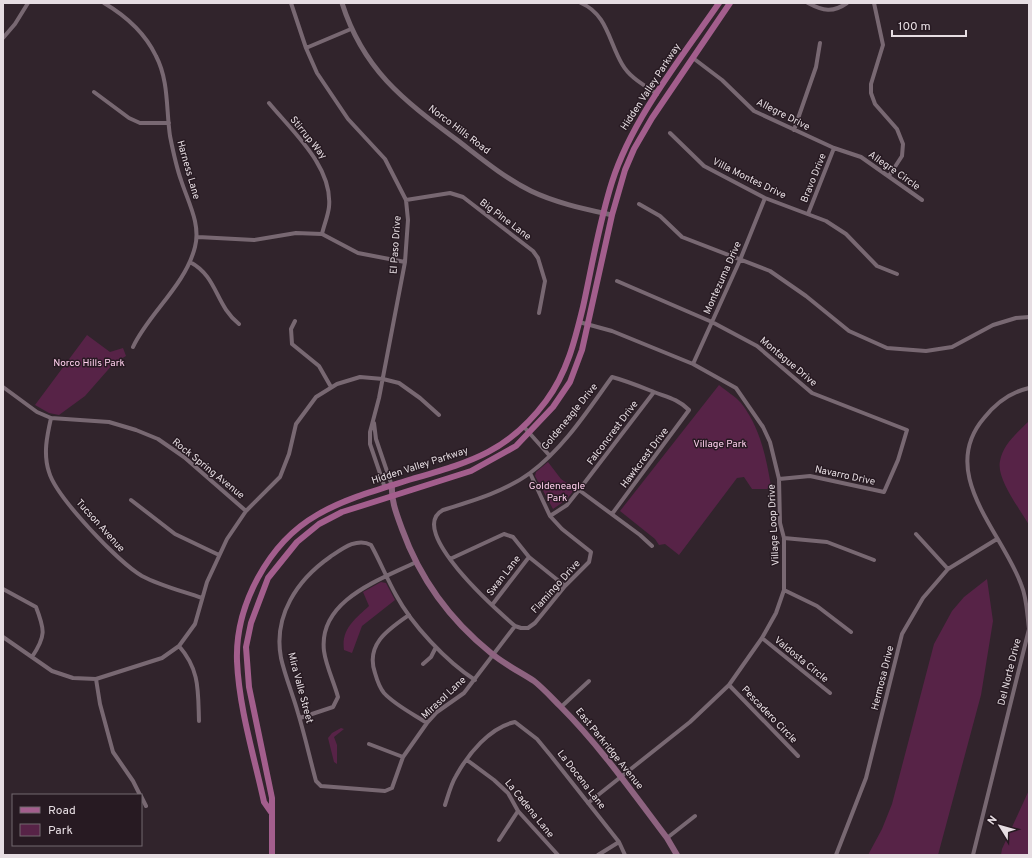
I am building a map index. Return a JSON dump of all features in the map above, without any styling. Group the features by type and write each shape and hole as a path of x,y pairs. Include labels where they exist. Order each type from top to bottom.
{"main road":[{"name":"Hidden Valley Parkway","path":"271,812 264,802 240,688 237,664 237,647 242,620 250,594 260,574 273,555 290,536 314,516 339,503 468,463 492,450 524,427 546,402 561,378 573,347 612,182 627,144 657,94 719,3"},
{"name":"Hidden Valley Parkway","path":"272,855 272,798 249,687 246,663 246,647 251,623 259,598 268,578 296,542 319,524 342,512 471,471 510,450 529,434 553,407 570,382 582,350 612,215 625,170 634,149 652,118 730,3"},
{"name":"East Parkridge Avenue","path":"388,487 392,495 396,513 416,562 432,590 454,618 492,655 536,683 590,738 667,838 677,855"}],"street":[{"path":"3,38 15,24 28,3"},
{"name":"Harness Lane","path":"104,3 119,12 133,25 146,39 157,57 166,91 169,123 177,167 196,222 198,237 190,262 167,300 138,336 133,347"},
{"name":"El Paso Drive","path":"291,3 306,48 332,97 348,120 385,160 406,200 408,220 405,262 374,423 370,432 370,444 388,487"},
{"name":"Norco Hills Road","path":"342,3 351,29 376,70 409,104 502,175 543,196 612,215"},
{"path":"581,3 596,12 602,20 622,65 633,78 657,94"},
{"path":"808,3 825,10 839,8 847,3"},
{"path":"874,3 883,45 871,84 871,93 874,104 897,129 903,144 902,156 888,176"},
{"path":"306,48 351,29"},
{"path":"794,130 816,67 820,43"},
{"name":"Allegre Drive","path":"693,58 722,80 754,111 834,148"},
{"path":"94,92 129,118 140,123 169,123"},
{"name":"Stirrup Way","path":"269,104 316,158 325,176 329,208 322,234"},
{"name":"Villa Montes Drive","path":"670,132 704,166 765,198 826,221 846,234 877,266 897,274"},
{"name":"Allegre Circle","path":"834,148 861,157 922,200"},
{"name":"Bravo Drive","path":"808,214 834,148"},
{"name":"Big Pine Lane","path":"406,200 450,193 463,197 533,251 542,268 545,282 539,313"},
{"name":"Montezuma Drive","path":"693,364 740,260 765,198"},
{"path":"639,204 660,216 682,237 770,271 806,296 849,331 887,348 926,351 952,347 993,325 1016,318 1029,317"},
{"path":"198,237 254,240 296,233 322,234 358,253 405,262"},
{"path":"190,262 204,271 227,313 239,324"},
{"name":"Montague Drive","path":"617,281 712,322 757,346 812,393 907,430 898,460 884,492"},
{"path":"295,321 291,329 292,344 319,366 331,387"},
{"name":"Village Loop Drive","path":"579,322 612,331 693,364 736,388 763,427 770,442 779,479 780,523 784,538 784,590 776,613 762,638 729,685 690,722 588,803"},
{"path":"3,637 52,671 73,678 96,679 162,658 180,646 195,624 202,598 227,539 246,511 280,477 289,454 296,424 316,397 331,387 360,377 383,379 407,388 438,415"},
{"name":"Goldeneagle Drive","path":"450,559 433,526 434,518 437,513 486,496 530,473 549,456 585,414 612,377 632,382 654,392"},
{"name":"Rock Spring Avenue","path":"3,387 37,412 50,418 109,422 148,435 184,458 246,511"},
{"name":"Del Norte Drive","path":"973,855 1029,628 1027,599 1021,583 974,496 967,471 968,454 978,425 987,414 1002,400 1019,390 1029,388"},
{"name":"Hawkcrest Drive","path":"612,514 689,410 682,403 654,392"},
{"name":"Falconcrest Drive","path":"550,516 567,505 654,392"},
{"name":"Tucson Avenue","path":"50,418 46,445 47,463 52,481 63,496 102,541 130,567 158,583 202,598"},
{"name":"El Paso Drive","path":"374,423 376,439 388,487"},
{"path":"524,427 549,456"},
{"path":"530,473 550,516"},
{"name":"Navarro Drive","path":"779,479 810,476 884,492"},
{"path":"579,490 652,546"},
{"path":"131,500 175,534 219,555"},
{"name":"Flamingo Drive","path":"515,626 528,628 535,623 565,586 589,562 591,552 562,529 550,516"},
{"path":"515,626 470,585 450,559 504,534 512,537 529,557 565,586"},
{"path":"916,534 948,569"},
{"path":"784,538 827,542 874,560"},
{"name":"Hermosa Drive","path":"836,855 866,778 902,634 923,598 948,569 997,539"},
{"name":"Mira Valle Street","path":"387,576 371,545 365,541 357,542 342,549 311,574 293,595 284,613 280,637 281,657 300,718 316,781 321,786 336,788 385,791 392,788"},
{"name":"Swan Lane","path":"492,606 529,557"},
{"path":"300,718 333,707 338,697 324,651 325,631 332,615 354,593 416,562"},
{"path":"387,576 396,595 436,647 463,672 475,680"},
{"path":"3,589 36,607 42,624 42,642 32,657"},
{"path":"784,590 817,606 851,632"},
{"path":"410,615 385,632 378,640 373,653 374,670 384,693 427,723"},
{"name":"Mirasol Lane","path":"392,788 404,757 427,723 437,712 464,693 515,626"},
{"name":"Valdosta Circle","path":"762,638 830,693"},
{"path":"180,646 189,657 195,669 199,721"},
{"path":"423,664 431,657 436,647"},
{"path":"96,679 100,704 113,752 140,794"},
{"path":"561,707 589,681"},
{"name":"Pescadero Circle","path":"729,685 798,756"},
{"name":"La Docena Lane","path":"467,760 486,737 504,724 515,722 537,739 619,842 625,855"},
{"path":"369,744 404,757"},
{"path":"445,805 455,777 467,760"},
{"name":"La Cadena Lane","path":"467,760 494,780 508,793 518,811 558,855"},
{"path":"142,798 146,806"},
{"path":"499,840 518,811"},
{"path":"667,838 695,816"},
{"path":"598,855 619,842"}],"green space":[{"name":"Norco Hills Park","path":"87,335 110,352 123,348 126,356 114,363 85,396 59,415 49,413 35,405"},
{"name":"Village Park","path":"719,385 741,403 748,412 758,432 767,464 771,486 767,489 752,489 744,477 737,478 679,555 665,544 659,545 655,539 620,511"},
{"path":"1029,421 1029,525 1005,485 1000,468 1000,461 1004,449"},
{"name":"Goldeneagle Park","path":"548,462 561,479 575,489 566,500 553,509 535,476 536,472"},
{"path":"987,579 993,621 981,695 938,855 868,855 882,829 892,804 934,644 952,611 964,597"},
{"path":"381,582 386,583 395,600 362,626 352,653 344,650 347,630 354,620 369,606 363,592"},
{"path":"341,728 344,729 334,737 337,745 337,764 334,762 328,738 332,733"},
{"path":"1029,790 1029,855 1001,855 1002,849"}]}
